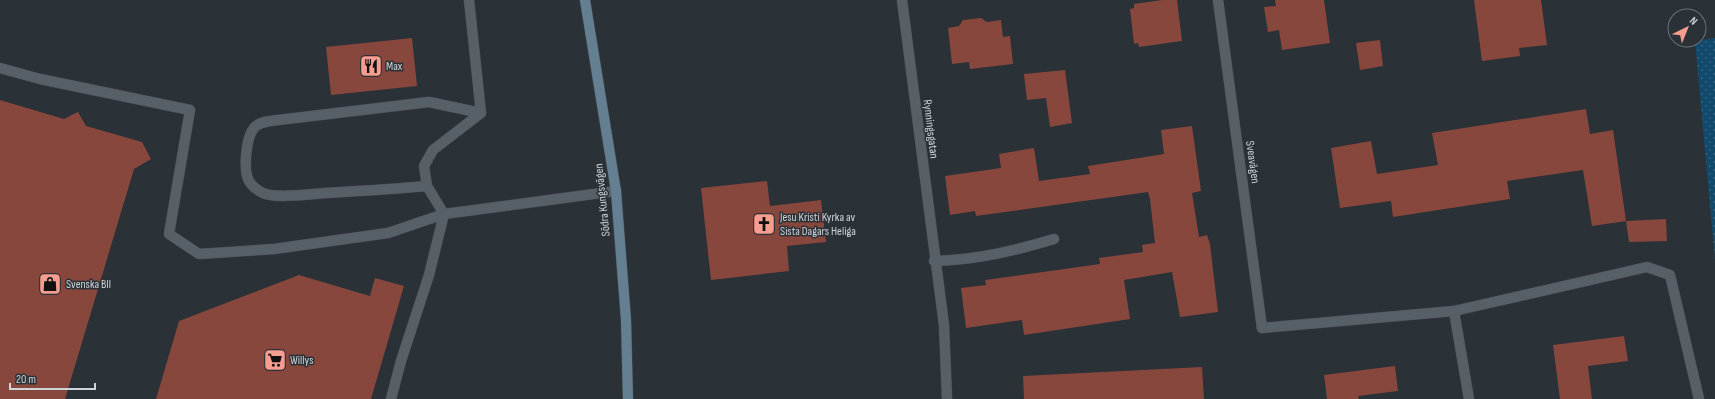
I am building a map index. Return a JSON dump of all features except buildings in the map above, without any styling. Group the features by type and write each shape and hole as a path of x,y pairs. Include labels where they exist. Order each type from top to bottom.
{"main road":[{"name":"Södra Kungsvägen","path":"585,0 616,191 626,320 628,399"}],"street":[{"path":"470,0 481,113"},
{"name":"Rynningsgatan","path":"902,0 934,260 944,325 947,399"},
{"name":"Sveavägen","path":"1218,0 1262,328 1454,311"},
{"path":"0,68 40,79 190,110 169,234 199,254 274,249 388,233 444,214 616,191"},
{"path":"427,186 292,195 265,194 254,187 249,180 246,171 249,134 254,126 270,121 429,102 481,113"},
{"path":"391,399 401,361 429,275 444,214 427,186 424,166 433,150 481,113"},
{"path":"934,260 960,260 997,255 1054,239"},
{"path":"1469,399 1454,311 1647,267 1670,275 1699,399"}],"shaded area":[{"path":"1715,38 1715,260 1696,48 1707,48 1707,39"}],"place":[{"name":"Max","path":"371,66"},
{"name":"Jesu Kristi Kyrka av Sista Dagars Heliga","path":"764,224"},
{"name":"Svenska BIl","path":"50,284"},
{"name":"Willys","path":"275,360"}]}
